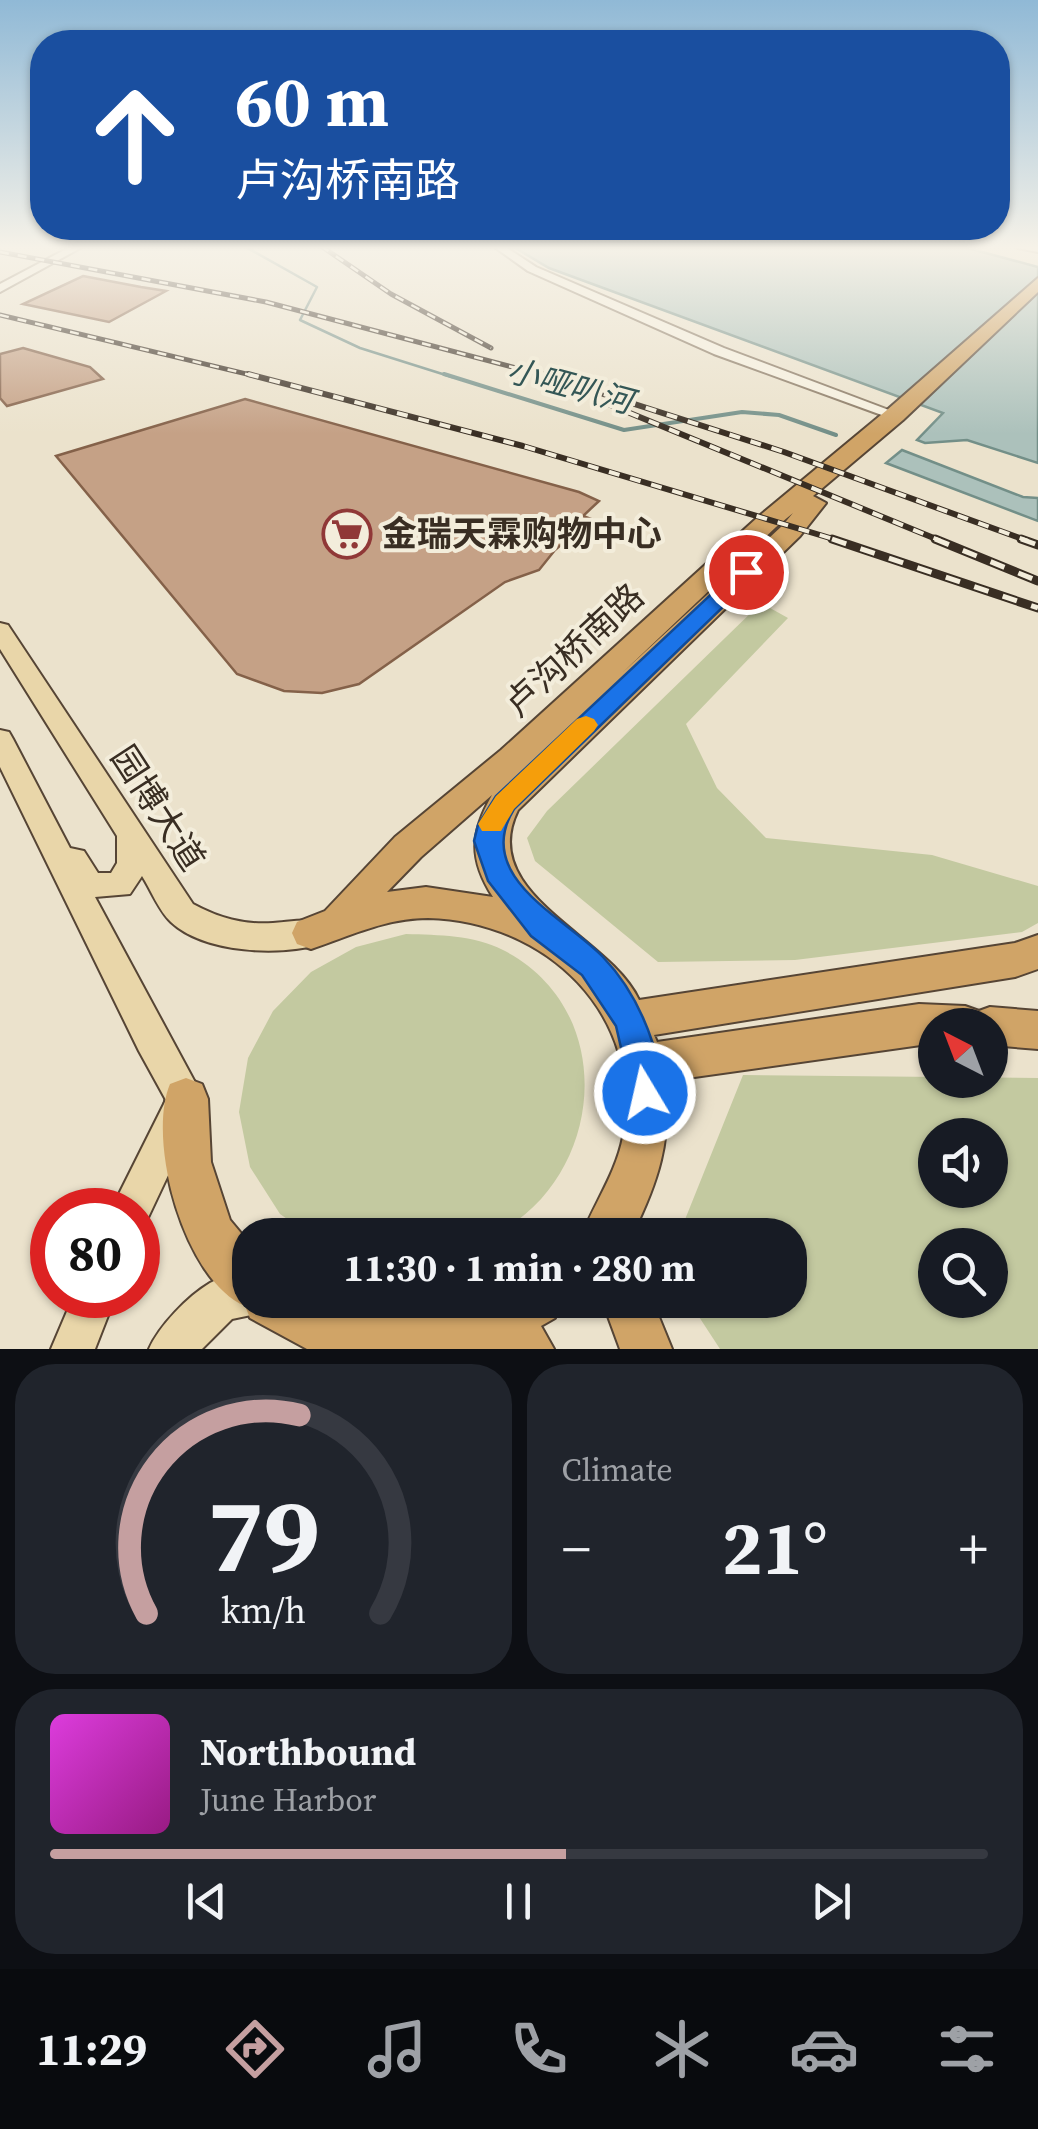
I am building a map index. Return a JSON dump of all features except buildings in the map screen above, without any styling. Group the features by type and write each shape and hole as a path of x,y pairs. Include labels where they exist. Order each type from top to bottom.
{"highway":[{"name":"卢沟桥南路","path":"542,928 502,881 492,861 488,841 491,825 505,802 791,531 904,410 1011,309"},
{"name":"卢沟桥南路","path":"327,924 408,847 514,758 767,522 904,410 1019,309"},
{"path":"327,924 443,901 494,908 542,928 592,966 630,1020 644,1064 647,1121 634,1182 615,1218"},
{"path":"630,1020 1016,960 1038,952"},
{"path":"644,1064 918,1023"},
{"path":"186,1099 188,1162 210,1234 232,1262"},
{"path":"301,1318 331,1334 414,1344 521,1324"},
{"path":"634,1318 646,1349"}],"main road":[{"name":"园博大道","path":"0,630 182,913 211,931 249,937 327,924"},
{"path":"0,739 152,1040 186,1099 142,1188"},
{"path":"45,830 70,854 89,885 107,888 119,885 130,873 134,860 131,837"},
{"path":"171,1349 223,1299 232,1298"},
{"path":"72,1349 85,1318"}],"street":[{"path":"623,309 719,351 904,410"}],"green space":[{"path":"761,603 788,618 686,724 717,788 766,838 932,855 1038,886 1038,923 1022,932 795,960 658,962 535,861 527,838 547,811"},
{"path":"406,934 480,941 503,950 541,977 567,1012 581,1052 584,1094 577,1136 559,1175 531,1209 518,1218 286,1218 250,1167 239,1112 248,1058 273,1011 311,972 356,947"},
{"path":"743,1075 918,1077 918,1098 1008,1098 1008,1078 1038,1078 1038,1349 720,1349 700,1318 807,1318 807,1218 686,1218"}],"water":[{"path":"660,309 1038,309 1038,463 967,440 917,440 943,413"},
{"path":"902,450 1023,497 1038,498 1038,521 886,463"}],"waterway":[{"name":"小哑叭河","path":"306,309 300,320 360,348 452,377"},
{"name":"小哑叭河","path":"444,374 624,430 742,412 779,415 836,435"}],"railway":[{"path":"292,309 550,377"},
{"path":"419,309 491,348"},
{"path":"0,315 259,377"},
{"path":"248,374 523,446 840,541"},
{"path":"541,374 784,452 1028,541"},
{"path":"608,404 941,541"},
{"path":"832,539 1038,608"},
{"path":"935,539 1038,581"},
{"path":"1021,539 1038,545"}],"slow traffic":[{"path":"492,824 505,802 586,725"}],"place":[{"name":"金瑞天霖购物中心","path":"347,534"}],"route":[{"path":"645,1093 644,1064 630,1020 592,966 542,928 502,881 488,841 491,825 505,802 746,572"}]}
